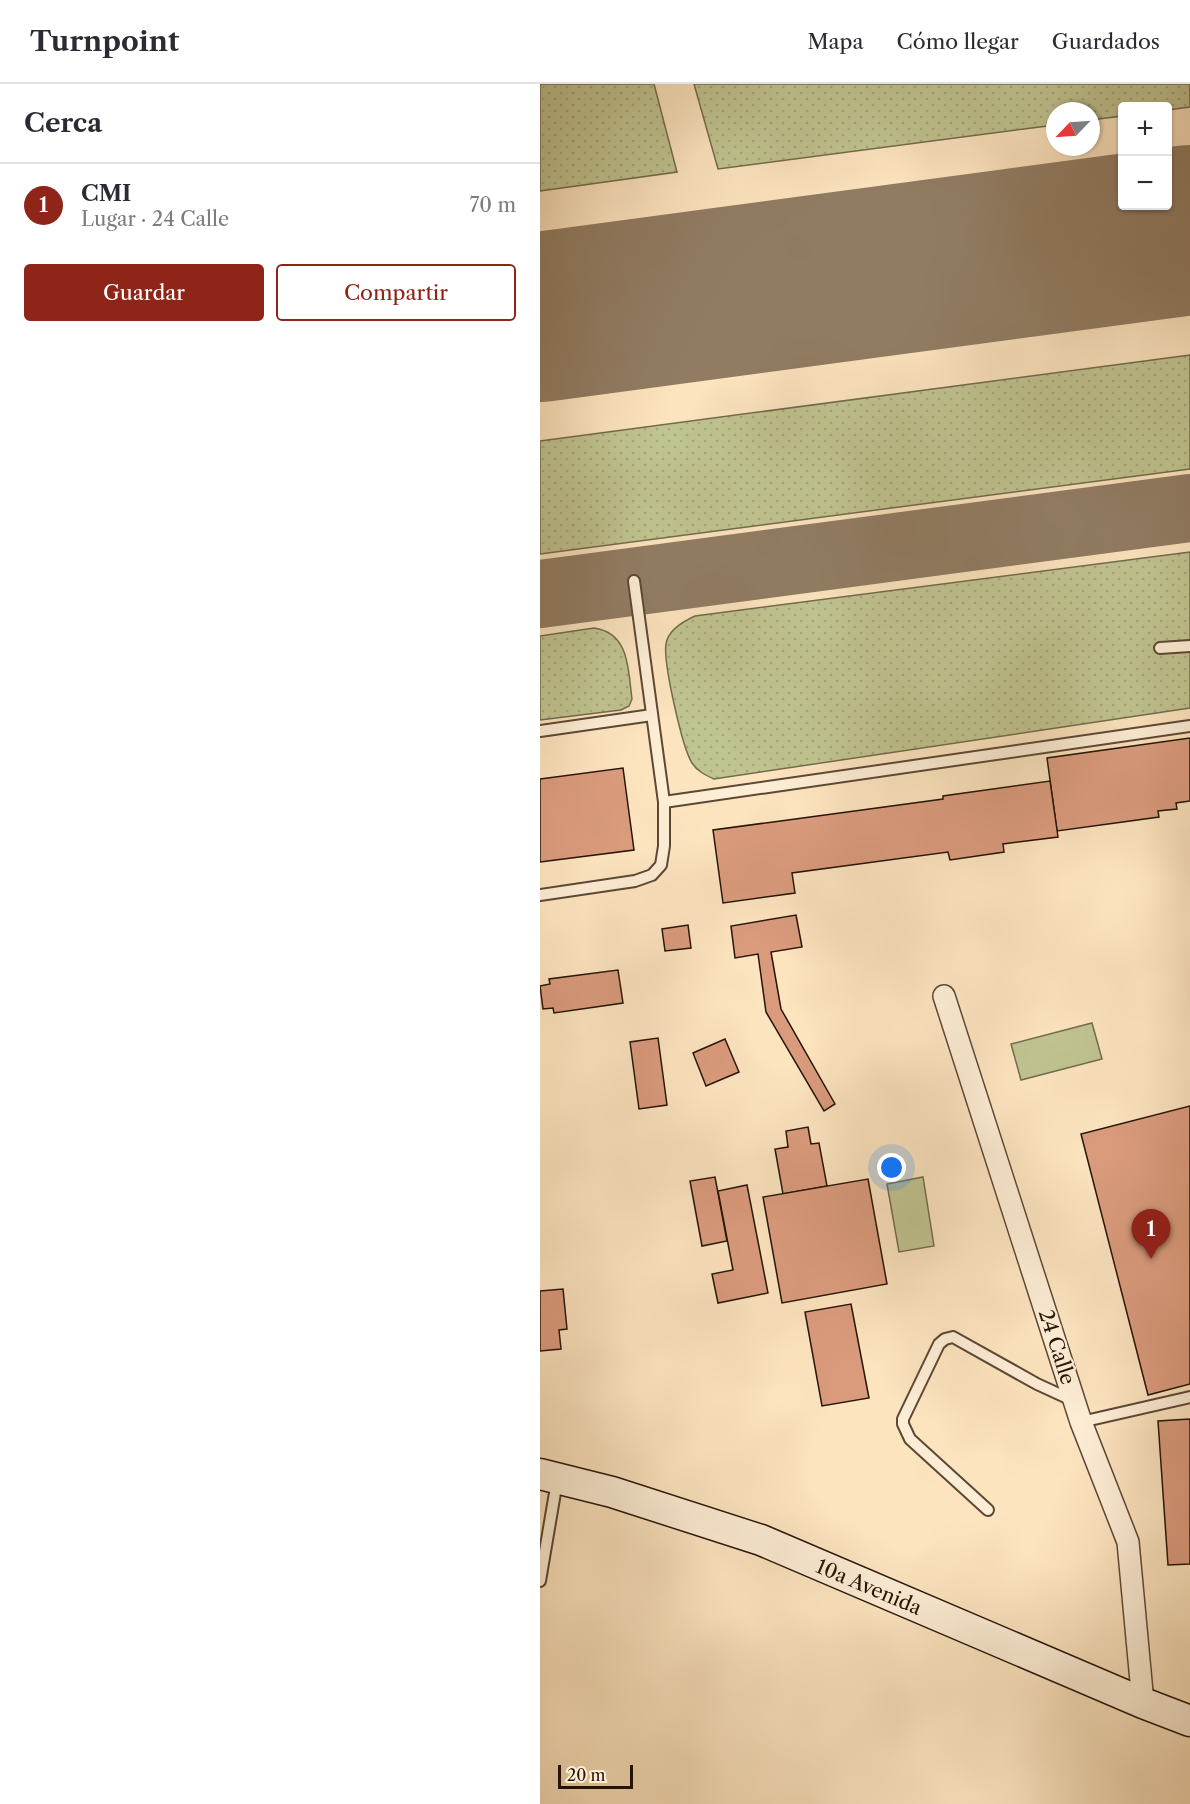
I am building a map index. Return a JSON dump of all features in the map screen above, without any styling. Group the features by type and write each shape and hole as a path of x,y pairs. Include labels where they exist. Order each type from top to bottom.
{"main road":[{"name":"10a Avenida","path":"549,1476 612,1492 760,1540 1190,1721"}],"street":[{"name":"24 Calle","path":"944,996 1081,1422 1128,1542 1143,1703"}],"lane":[{"path":"540,895 635,881 652,875 661,865 664,846 664,802 634,581"},
{"path":"1160,648 1190,646"},
{"path":"540,731 652,715"},
{"path":"664,802 1190,726"},
{"path":"988,1510 910,1439 903,1424 903,1419 939,1344 952,1337 1037,1384 1074,1401"},
{"path":"1081,1422 1190,1397"},
{"path":"540,1581 549,1476"}],"green space":[{"path":"540,84 654,84 677,172 540,191"},
{"path":"694,84 1190,84 1190,107 1172,109 1172,102 1118,102 1118,117 1100,119 1100,102 1046,102 1046,126 718,169"},
{"path":"1190,355 1190,469 540,554 540,441"},
{"path":"1190,552 1190,708 714,779 696,768 688,754 670,685 666,644 673,630 695,616"},
{"path":"594,628 606,631 621,645 628,665 632,699 629,706 621,710 540,720 540,636"},
{"path":"1092,1023 1102,1059 1021,1080 1011,1044"},
{"path":"923,1177 934,1246 899,1252 887,1184"}],"building":[{"path":"1190,738 1190,801 1176,803 1177,809 1158,811 1159,817 1057,831 1047,758"},
{"path":"623,768 634,850 540,862 540,779"},
{"path":"1050,781 1058,837 1003,844 1004,852 950,860 948,852 792,873 795,893 723,903 713,830 943,799 943,796"},
{"path":"796,915 802,947 771,952 781,1009 835,1104 824,1111 766,1012 758,954 735,958 731,926"},
{"path":"688,925 691,948 665,951 662,929"},
{"path":"618,970 623,1003 554,1013 553,1008 543,1009 540,986 550,984 549,979"},
{"path":"658,1038 667,1105 639,1109 630,1042"},
{"path":"725,1039 739,1072 706,1086 693,1053"},
{"path":"1190,1106 1190,1384 1148,1395 1081,1134"},
{"path":"808,1127 811,1144 819,1143 827,1186 783,1194 775,1149 788,1147 786,1131"},
{"path":"715,1177 727,1241 702,1246 690,1181"},
{"path":"868,1179 887,1284 782,1303 763,1197"},
{"path":"747,1185 768,1293 718,1303 712,1274 733,1270 718,1191"},
{"path":"563,1289 567,1329 559,1330 561,1349 540,1351 540,1291"},
{"path":"851,1304 869,1398 822,1406 805,1312"},
{"path":"1190,1419 1190,1564 1168,1565 1158,1421"}],"taxiway":[{"path":"540,594 1190,508"}],"runway":[{"path":"540,317 1190,230"}],"place":[{"name":"CMI","path":"1151,1259"}]}
